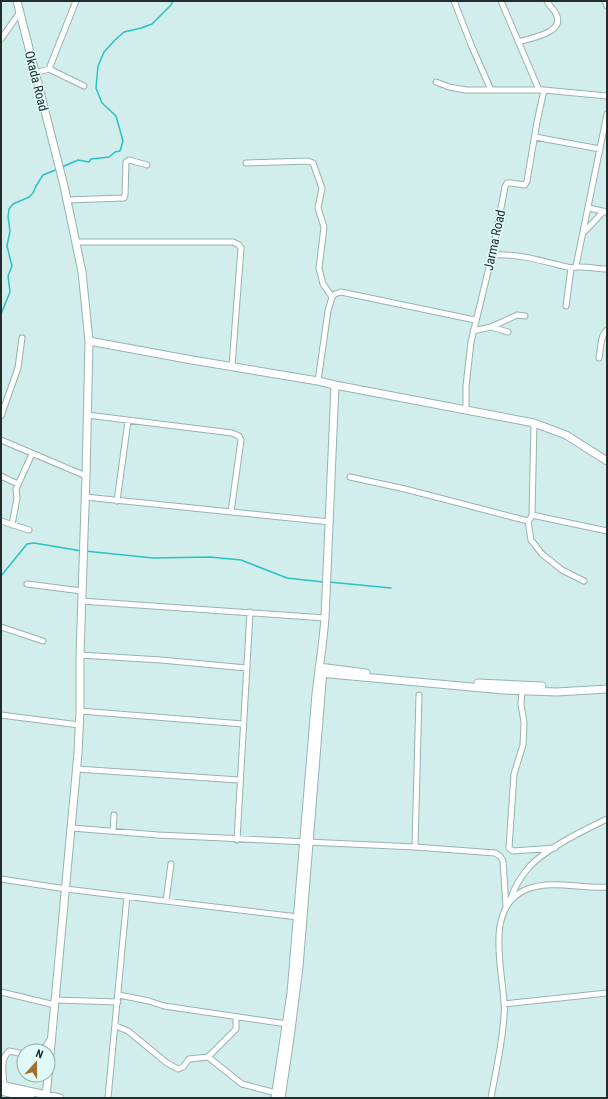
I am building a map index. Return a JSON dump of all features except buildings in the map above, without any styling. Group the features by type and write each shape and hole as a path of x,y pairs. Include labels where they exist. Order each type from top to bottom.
{"street":[{"name":"Okada Road","path":"18,1 61,174 76,242 84,285 89,341 88,415 81,602 80,711 77,769 47,1096"},
{"path":"49,69 76,1"},
{"path":"454,1 491,90"},
{"path":"501,1 518,42 541,90"},
{"path":"518,42 547,34 553,30 558,21 557,14 547,1"},
{"path":"605,1 607,6"},
{"path":"1,39 20,12"},
{"path":"35,73 49,69 84,86"},
{"path":"436,82 449,87 466,90 541,90 607,96"},
{"name":"Jarma Road","path":"466,410 466,379 473,331 492,255 505,187 507,183 511,182 525,185 526,183 535,137 541,90"},
{"path":"566,306 574,267 584,232 607,114"},
{"path":"535,137 600,149"},
{"path":"66,200 124,198 126,162 129,160 147,165"},
{"path":"246,163 308,161 313,163 322,188 318,208 324,227 319,268 323,284 332,297"},
{"path":"589,208 605,212"},
{"path":"584,232 605,212"},
{"path":"76,242 233,242 239,245 241,248 232,366"},
{"path":"492,255 506,254 574,267 607,269"},
{"path":"318,381 328,311 332,297 335,294 341,292 475,320"},
{"path":"473,331 492,327 517,315 525,316"},
{"path":"492,327 508,332"},
{"path":"599,358 602,337 604,332 607,330"},
{"path":"1,416 18,368 22,338"},
{"path":"89,341 318,381 534,423 566,435 607,461"},
{"path":"277,1096 296,993 306,843 325,618 335,385"},
{"path":"88,415 232,433 239,436 241,440 231,512"},
{"path":"117,501 128,420"},
{"path":"534,423 532,515 528,521 531,540 542,554 562,570 584,582"},
{"path":"1,440 86,476"},
{"path":"12,525 18,484 32,454"},
{"path":"1,476 18,484"},
{"path":"350,477 405,489 528,521"},
{"path":"85,497 330,522"},
{"path":"532,515 607,531"},
{"path":"1,521 29,530"},
{"path":"27,584 82,591"},
{"path":"81,602 325,618"},
{"path":"237,840 239,780 250,612"},
{"path":"1,627 43,641"},
{"path":"80,655 161,660 246,668"},
{"path":"322,656 327,664 339,672 504,685 556,687 607,684"},
{"path":"321,670 445,685 557,692 607,689"},
{"path":"277,1096 287,1024 306,843 322,686 321,670"},
{"path":"322,686 330,677 339,672"},
{"path":"522,690 521,705 524,722 523,745 514,774 509,848 513,852 555,848"},
{"path":"415,848 419,695"},
{"path":"80,711 243,724"},
{"path":"1,715 79,725"},
{"path":"77,769 239,780"},
{"path":"113,831 114,815"},
{"path":"510,902 513,893 525,872 540,858 592,826 607,820"},
{"path":"72,828 237,840 415,848 498,854 504,861 506,907"},
{"path":"166,901 170,864"},
{"path":"1,879 66,889 298,917"},
{"path":"491,1098 501,1047 504,1004 498,946 500,924 506,907 517,895 525,890 535,887 554,885 607,887"},
{"path":"108,1098 119,996 127,896"},
{"path":"1,992 56,1003 118,1002"},
{"path":"504,1004 607,993"},
{"path":"119,996 149,1001 164,1006 287,1024"},
{"path":"208,1057 236,1029 236,1016"},
{"path":"116,1026 128,1030 167,1064 178,1069 183,1067 189,1059 194,1057 208,1057 242,1084 277,1096"},
{"path":"48,1043 52,1035"},
{"path":"2,1087 1,1063 3,1055 9,1051 16,1053"},
{"path":"2,1087 60,1098"},
{"path":"2,1087 31,1098"}],"waterway":[{"path":"62,167 78,160 89,162 91,159 109,157 115,152 120,151 123,141 116,116 102,103 96,88 98,66 104,52 124,32 152,24 171,5 173,1"},
{"path":"1,314 10,292 8,276 12,266 7,246 10,231 8,217 9,209 13,204 29,197 33,193 43,175 58,169"},
{"path":"1,576 27,544 34,543 82,551"},
{"path":"85,551 153,558 210,557 241,560 287,578 323,582"},
{"path":"329,582 391,588"}]}
